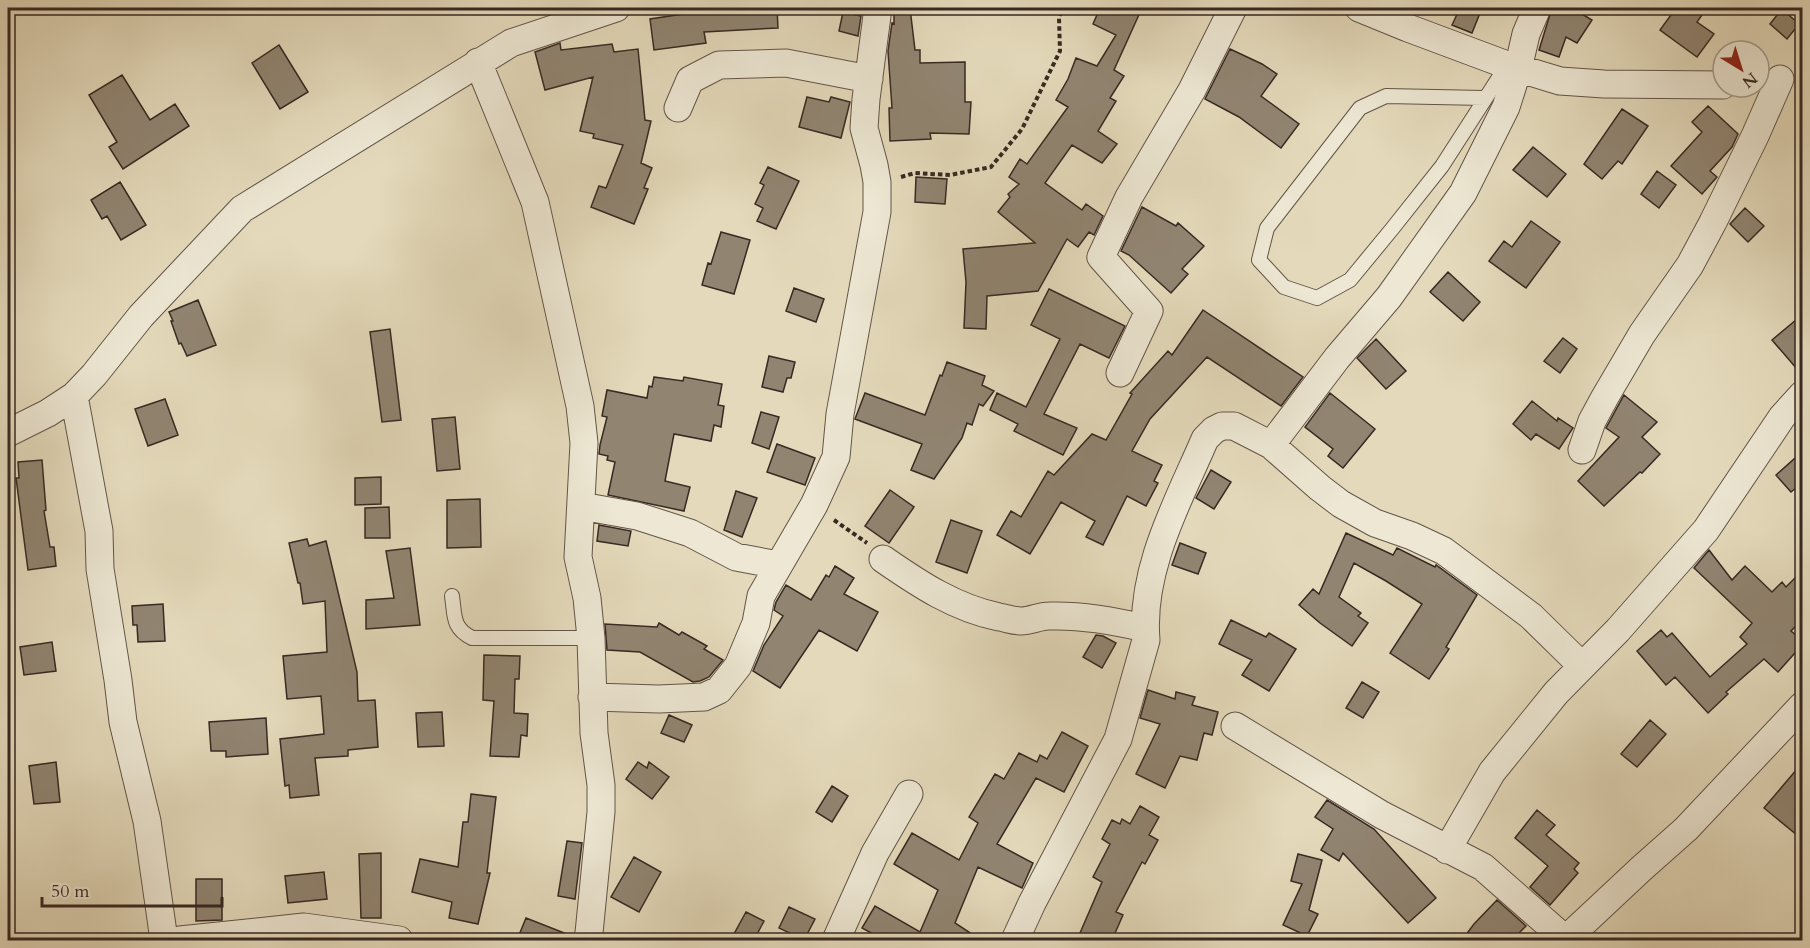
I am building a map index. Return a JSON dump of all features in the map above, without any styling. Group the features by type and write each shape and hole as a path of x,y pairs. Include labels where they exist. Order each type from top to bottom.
{"street":[{"path":"8,433 48,413 74,396 141,316 242,209 511,43 616,8"},
{"path":"592,698 704,697 719,690 738,666 756,623 761,596 814,505 836,457 844,392 877,212 877,182 864,128 878,8"},
{"path":"1120,373 1149,311 1101,257 1129,197 1192,90 1233,8"},
{"path":"1359,8 1513,67 1560,81 1604,84 1711,85"},
{"path":"1271,446 1337,358 1389,297 1463,193 1506,107 1513,67 1537,8"},
{"path":"478,62 535,201 580,406 584,443 578,558 587,598 591,638 592,698 601,785 601,812 587,940"},
{"path":"678,108 690,80 719,65 786,63 869,79"},
{"path":"1582,450 1592,421 1605,397 1642,334 1690,265 1781,79"},
{"path":"1447,850 1492,772 1548,702 1618,630 1706,530 1782,417 1803,395"},
{"path":"74,396 99,531 100,569 123,722 147,821 164,940"},
{"path":"1015,940 1118,739 1146,640 1149,591 1156,555 1205,439 1222,426 1234,426 1271,446 1341,504 1375,523 1412,536 1444,551 1531,616 1582,666"},
{"path":"581,506 637,516 690,533 736,557 778,565"},
{"path":"883,560 920,585 947,599 966,608 993,616 1020,621 1046,616 1083,617 1145,628"},
{"path":"1235,726 1382,815 1483,867 1565,940 1686,829 1803,706"},
{"path":"836,940 875,853 909,794"},
{"path":"180,940 304,927 399,940"}],"lane":[{"path":"1484,98 1386,96 1360,108 1267,228 1259,260 1284,287 1317,298 1350,280 1442,166 1484,98 1513,67"},
{"path":"452,596 457,626 464,634 472,638 591,638"}],"path":[{"path":"877,182 915,173 950,175 991,167 1022,129 1060,51 1059,18 1062,8"},
{"path":"814,505 875,549 883,560"}],"building":[{"path":"682,8 777,8 778,28 704,32 706,43 654,50 650,19 683,14"},
{"path":"910,8 915,50 920,50 920,63 965,62 965,102 971,102 969,134 930,133 931,139 890,141 889,108 892,108 888,51 892,23 894,24 894,10"},
{"path":"1100,8 1142,8 1114,70 1124,76 1110,98 1116,101 1098,131 1117,144 1102,163 1072,145 1045,183 1082,210 1086,204 1103,216 1094,235 1089,232 1078,247 1067,239 1038,291 987,296 986,329 964,328 966,282 963,249 1035,243 998,212 1010,197 1008,194 1019,184 1009,177 1020,159 1027,164 1068,107 1056,100 1068,79 1076,58 1097,66 1116,35 1093,24"},
{"path":"1460,8 1482,8 1472,33 1452,25"},
{"path":"1552,8 1572,8 1592,20 1577,43 1566,37 1559,57 1539,50"},
{"path":"1676,8 1691,8 1702,15 1697,22 1714,34 1697,57 1660,30"},
{"path":"1782,9 1799,24 1787,39 1770,24"},
{"path":"843,12 861,16 858,36 839,31"},
{"path":"560,43 561,50 612,44 614,52 638,49 645,120 651,121 641,163 652,168 644,188 648,189 634,224 591,207 599,186 606,188 623,145 593,138 594,134 580,131 593,77 545,90 535,52"},
{"path":"279,45 308,92 280,109 252,63"},
{"path":"1230,49 1277,74 1261,96 1299,124 1281,148 1239,117 1205,99"},
{"path":"122,75 150,120 175,104 189,126 123,169 109,147 117,142 89,95"},
{"path":"807,97 829,102 831,97 850,102 841,138 799,127"},
{"path":"1708,106 1738,134 1732,147 1710,171 1717,177 1702,194 1671,166 1702,132 1692,122"},
{"path":"1622,109 1648,126 1622,164 1618,161 1602,179 1584,164"},
{"path":"1533,147 1566,174 1547,197 1513,170"},
{"path":"768,167 799,181 776,229 757,221 763,208 755,204 764,185 760,183"},
{"path":"1657,171 1676,185 1659,208 1641,194"},
{"path":"916,177 947,179 945,204 915,202"},
{"path":"120,182 146,225 121,240 107,216 102,219 91,200"},
{"path":"1142,207 1176,226 1178,223 1204,246 1182,269 1188,274 1171,293 1129,255 1121,251"},
{"path":"1745,208 1764,226 1748,242 1730,224"},
{"path":"1531,221 1560,242 1526,288 1489,261 1504,241 1512,247"},
{"path":"721,232 750,240 734,294 702,285"},
{"path":"1448,272 1480,302 1463,321 1430,292"},
{"path":"794,288 824,299 816,322 786,311"},
{"path":"1049,289 1125,326 1109,358 1080,344 1044,414 1077,428 1063,455 1014,431 1018,424 990,410 997,393 1026,407 1060,339 1031,325"},
{"path":"198,300 216,345 187,356 181,343 179,344 169,312"},
{"path":"1203,310 1303,377 1281,406 1207,357 1150,419 1132,451 1162,465 1154,481 1158,483 1146,506 1127,496 1103,545 1086,537 1095,521 1061,502 1030,554 997,535 1011,511 1021,517 1048,471 1054,475 1092,434 1106,440 1132,394 1130,393 1168,351 1172,355"},
{"path":"1803,314 1803,376 1772,340"},
{"path":"390,329 401,420 382,422 370,332"},
{"path":"1563,338 1577,349 1560,373 1544,361"},
{"path":"1376,339 1406,371 1386,389 1357,358"},
{"path":"769,356 795,362 791,378 787,378 783,392 762,387"},
{"path":"947,362 985,376 982,385 994,391 983,406 979,404 972,425 967,423 962,438 934,479 911,470 922,444 855,419 865,393 925,415"},
{"path":"654,377 683,381 684,377 722,384 718,405 724,406 721,427 714,425 711,441 674,434 665,481 690,487 684,511 608,495 615,462 607,460 608,456 599,454 607,417 602,416 607,390 647,398 649,386 652,387"},
{"path":"1330,393 1375,429 1343,468 1328,456 1333,449 1305,427"},
{"path":"1624,395 1657,422 1642,437 1660,454 1604,506 1578,481 1619,437 1606,428"},
{"path":"165,399 178,435 148,446 135,409"},
{"path":"1532,401 1557,421 1558,418 1573,428 1559,449 1536,434 1531,440 1513,424"},
{"path":"761,412 779,417 769,449 752,443"},
{"path":"455,417 460,469 437,471 432,419"},
{"path":"777,444 815,458 805,485 767,472"},
{"path":"1803,451 1803,482 1791,492 1776,475"},
{"path":"42,460 46,510 44,511 50,547 54,547 56,566 28,570 16,478 19,478 18,462"},
{"path":"1211,470 1231,482 1214,509 1196,498"},
{"path":"381,477 381,504 355,505 355,478"},
{"path":"890,490 914,507 889,543 865,526"},
{"path":"736,491 757,498 742,537 724,530"},
{"path":"480,499 481,547 447,548 447,500"},
{"path":"389,507 390,538 365,538 365,508"},
{"path":"951,520 982,531 967,573 936,562"},
{"path":"599,525 631,531 628,546 597,541"},
{"path":"1346,533 1393,555 1397,548 1435,567 1436,565 1477,595 1446,647 1449,649 1429,679 1390,653 1422,604 1386,581 1354,563 1339,597 1361,613 1358,616 1368,623 1352,646 1299,605 1313,589 1319,594"},
{"path":"307,539 309,546 326,541 357,672 358,701 375,700 378,747 348,750 348,756 315,758 319,795 290,798 289,785 285,786 280,739 324,734 321,696 287,699 283,656 327,652 325,601 303,604 289,543"},
{"path":"1180,543 1206,553 1198,574 1172,565"},
{"path":"410,548 420,625 366,629 366,600 394,598 386,551"},
{"path":"1709,550 1732,580 1745,566 1772,592 1782,582 1786,587 1803,570 1803,619 1791,631 1803,641 1803,644 1778,672 1764,659 1726,692 1728,694 1708,713 1675,677 1666,685 1637,651 1661,630 1667,637 1672,633 1710,677 1747,644 1740,637 1752,623 1694,568"},
{"path":"835,566 854,578 844,594 878,612 857,651 819,630 780,688 753,671 764,645 783,616 774,610 776,602 786,585 811,600 826,575 829,577"},
{"path":"163,604 165,641 138,642 137,625 133,625 132,606"},
{"path":"1231,620 1266,637 1269,633 1296,649 1269,691 1242,675 1252,660 1219,644"},
{"path":"659,623 679,635 682,632 707,646 704,649 723,660 709,677 693,682 640,652 607,650 605,624 657,627"},
{"path":"1096,635 1116,643 1102,668 1083,657"},
{"path":"52,642 56,671 24,675 20,647"},
{"path":"484,655 520,656 519,679 515,679 514,713 528,714 527,736 521,735 519,757 490,756 494,701 483,700"},
{"path":"1362,682 1379,692 1363,718 1346,708"},
{"path":"1148,690 1175,699 1176,692 1195,697 1192,705 1218,712 1212,735 1204,733 1197,760 1180,756 1165,788 1136,774 1160,724 1140,718"},
{"path":"442,712 444,746 418,747 416,713"},
{"path":"669,715 692,725 684,742 661,733"},
{"path":"266,718 268,754 226,757 226,751 211,751 209,722"},
{"path":"1650,720 1666,734 1637,767 1621,754"},
{"path":"1062,732 1088,746 1064,792 1036,778 997,844 1033,863 1022,888 978,867 955,923 981,940 884,940 862,928 875,906 920,932 938,890 894,864 912,833 959,860 978,823 969,817 995,774 1004,779 1019,753 1037,762 1040,755 1047,759"},
{"path":"56,762 60,802 34,804 29,766"},
{"path":"638,762 647,768 649,762 669,777 652,799 626,779"},
{"path":"1803,762 1803,840 1764,808"},
{"path":"832,786 848,796 832,822 816,812"},
{"path":"471,794 496,797 487,873 490,873 478,924 449,918 452,902 412,892 420,859 458,867 463,822 468,822"},
{"path":"1327,800 1374,829 1436,898 1408,923 1343,853 1339,861 1321,850 1333,829 1315,817"},
{"path":"1140,806 1159,817 1149,835 1158,840 1145,864 1142,862 1116,912 1123,915 1112,940 1077,940 1102,882 1093,877 1110,844 1102,839 1112,820 1120,824 1122,819 1130,824"},
{"path":"1537,810 1555,825 1546,835 1579,863 1574,869 1578,873 1550,905 1530,887 1548,866 1515,838"},
{"path":"567,841 582,843 575,899 558,896"},
{"path":"381,853 381,918 361,918 359,854"},
{"path":"1298,854 1322,860 1309,910 1318,914 1307,936 1283,925 1302,884 1291,881"},
{"path":"634,857 661,872 639,912 611,897"},
{"path":"324,872 327,899 288,903 285,876"},
{"path":"196,879 222,879 222,920 196,921"},
{"path":"1497,900 1526,926 1512,940 1462,940 1474,924"},
{"path":"789,907 815,919 804,940 779,928"},
{"path":"746,912 764,921 754,940 734,934"},
{"path":"526,918 572,936 572,940 517,940"}]}
